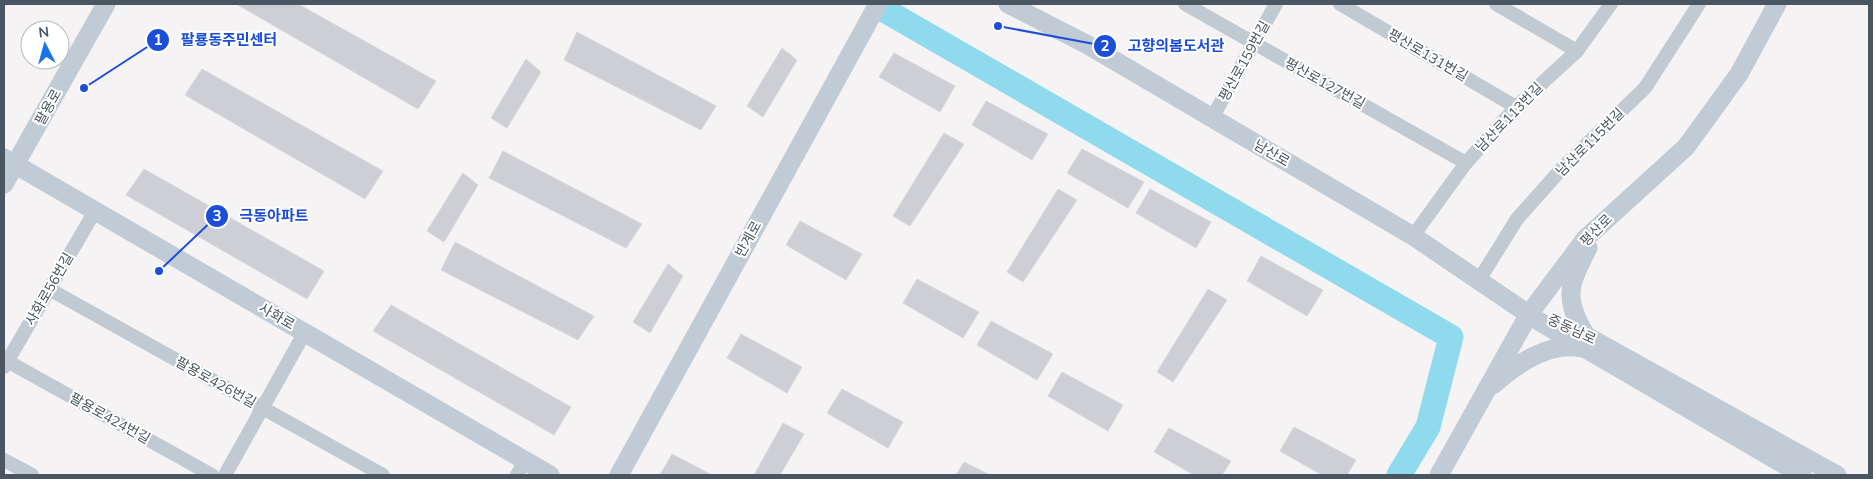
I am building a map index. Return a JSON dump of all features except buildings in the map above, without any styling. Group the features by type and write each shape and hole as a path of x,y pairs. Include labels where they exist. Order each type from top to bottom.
{"main road":[{"name":"팔용로","path":"4,184 10,161 106,4"},
{"name":"반계로","path":"619,475 878,4"},
{"name":"남산로","path":"1008,4 1088,45 1413,236 1529,314"},
{"name":"평산로","path":"1439,475 1529,314 1586,238 1686,147 1739,74 1777,4"},
{"name":"사화로","path":"10,161 305,332 521,468 550,475"},
{"path":"1483,394 1501,378 1542,352 1586,342 1573,312 1570,299 1571,285 1600,226"},
{"name":"중동남로","path":"1529,314 1586,342 1837,475"},
{"name":"중동남로","path":"1586,342 1802,475"}],"street":[{"name":"평산로127번길","path":"1184,4 1466,163"},
{"name":"평산로159번길","path":"1212,118 1276,4"},
{"name":"평산로131번길","path":"1340,4 1516,107"},
{"path":"1496,4 1577,51"},
{"name":"남산로113번길","path":"1413,236 1466,163 1516,107 1577,51 1611,4"},
{"name":"남산로115번길","path":"1479,280 1518,219 1547,185 1565,165 1645,88 1699,4"},
{"name":"사화로56번길","path":"5,364 95,211"},
{"name":"팔용로426번길","path":"49,290 383,475"},
{"path":"225,475 305,332"},
{"name":"팔용로424번길","path":"5,364 212,475"},
{"path":"4,460 32,475"}],"waterway":[{"path":"886,11 1451,337 1428,427 1399,475"}],"place":[{"name":"고향의봄도서관","path":"998,26"},
{"name":"팔룡동주민센터","path":"84,88"},
{"name":"극동아파트","path":"159,271"}]}
